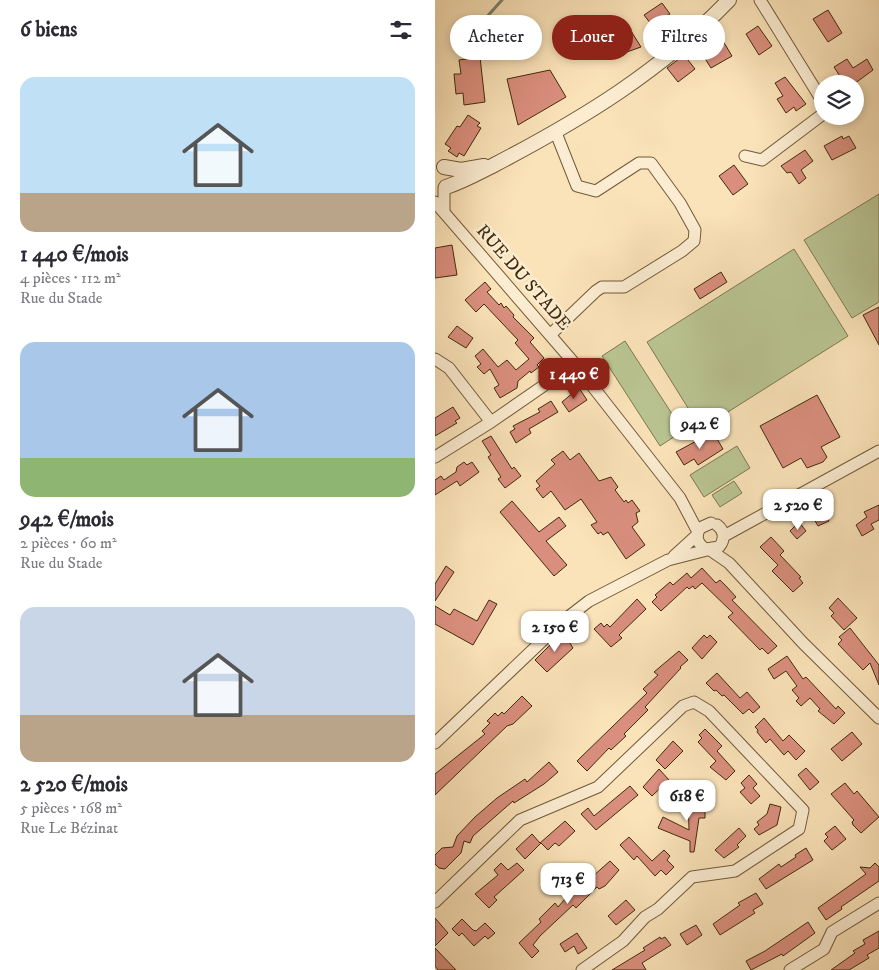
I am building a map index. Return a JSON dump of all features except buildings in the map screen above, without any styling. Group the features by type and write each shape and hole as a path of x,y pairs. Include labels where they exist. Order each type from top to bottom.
{"street":[{"path":"442,189 478,175 556,133 623,91 695,32 729,0"},
{"path":"760,0 814,87"},
{"path":"745,156 762,160 814,121"},
{"path":"550,334 602,287 624,287 682,251 693,241 695,230 681,202 651,163 639,163 596,191 577,186 556,133"},
{"path":"440,166 461,170 494,165"},
{"path":"440,166 450,179 442,189 444,211"},
{"name":"RUE DU STADE","path":"435,202 575,364 687,508 701,520 714,524"},
{"path":"435,359 449,368 491,422"},
{"path":"435,457 491,422 575,364"},
{"path":"435,744 563,621 589,601 668,560 719,547 723,538 756,518 879,451"},
{"name":"RUE DU STADE","path":"687,508 697,533"},
{"path":"668,560 704,525 728,525 756,518"},
{"path":"714,524 723,538 727,553 738,572"},
{"path":"697,533 699,544 723,556 803,643 879,718"},
{"path":"435,902 520,820 598,787 683,706 694,702 709,711 803,810 799,829 735,871 692,878 659,909 645,917 623,941 582,970"},
{"path":"790,970 824,949 832,932 879,903"}],"green space":[{"path":"879,194 879,302 852,318 804,240"},
{"path":"794,249 848,336 701,429 647,342"},
{"path":"625,341 683,431 660,446 602,356"},
{"path":"737,446 750,468 704,497 690,475"},
{"path":"734,481 742,493 720,507 712,495"}],"waterway":[{"path":"488,15 502,0"}]}
